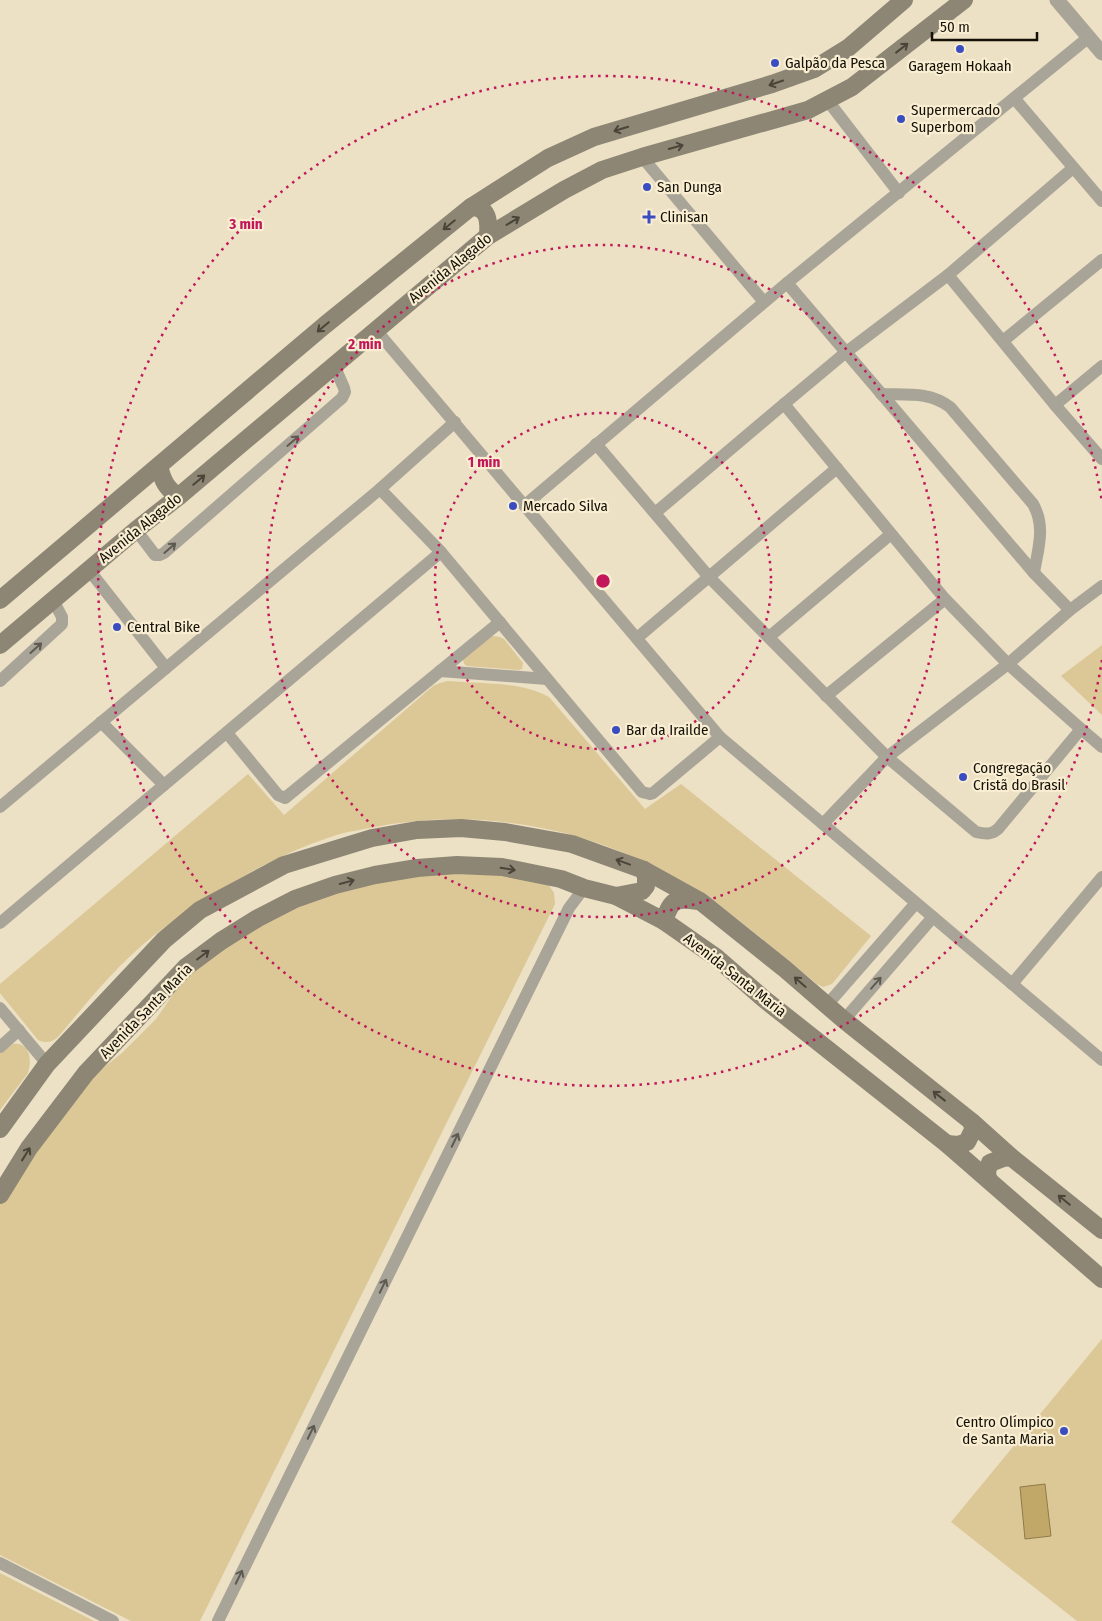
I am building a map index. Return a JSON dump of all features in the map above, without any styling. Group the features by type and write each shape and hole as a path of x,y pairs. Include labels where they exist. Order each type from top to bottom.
{"main road":[{"path":"0,600 332,320 472,207 548,158 594,137 772,84 814,69 848,48 904,0"},
{"name":"Avenida Alagado","path":"0,645 488,236 602,170 808,110 828,101 852,87 953,2"},
{"path":"472,207 481,209 486,213 489,224 488,236"},
{"path":"159,466 161,477 166,487 178,497"},
{"path":"0,1130 47,1064 164,940 200,910 284,865 372,838 417,830 461,828 505,832 572,844 644,870 700,901 1102,1230"},
{"name":"Avenida Santa Maria","path":"0,1195 29,1148 86,1073 186,967 221,942 258,918 295,899 375,874 457,865 502,867 554,878 616,896 664,921 717,958 764,999 947,1144 1102,1279"},
{"path":"616,896 642,891 646,886 644,870"},
{"path":"664,921 669,906 674,902 681,900 700,901"},
{"path":"947,1144 958,1145 967,1142 973,1130 972,1122"},
{"path":"988,1179 987,1171 990,1163 1011,1157"}],"street":[{"path":"1057,0 1102,53"},
{"path":"525,505 764,302 1089,37"},
{"path":"1014,98 1102,201"},
{"path":"828,101 899,192"},
{"path":"642,157 764,302"},
{"path":"655,513 845,353 948,275 1073,168"},
{"path":"1003,341 1102,260"},
{"path":"948,275 1102,459"},
{"path":"787,283 1034,573 1070,610"},
{"path":"376,330 720,737 1102,1060"},
{"path":"136,530 152,552 160,555 164,553 342,398 345,392 334,365"},
{"path":"1055,405 1102,366"},
{"path":"881,394 926,395 943,401 1014,481 1033,504 1040,516 1041,527 1034,573"},
{"path":"784,404 945,599 1008,664 1102,747"},
{"path":"0,807 380,488 455,422"},
{"path":"596,444 709,577 887,757 976,832 984,834 993,833 1081,729"},
{"path":"637,638 837,468"},
{"path":"380,488 441,552 645,794 653,793 720,737"},
{"path":"768,637 891,534"},
{"path":"0,923 441,552"},
{"path":"89,570 166,668"},
{"path":"824,824 887,757 1008,664 1070,610 1102,586"},
{"path":"826,696 945,599"},
{"path":"0,681 62,624 62,617 53,600"},
{"path":"227,733 278,795 281,798 286,798 500,622"},
{"path":"440,671 547,679"},
{"path":"101,722 164,785"},
{"path":"1012,984 1102,877"},
{"path":"218,1621 564,917 584,888"},
{"path":"827,1006 916,903"},
{"path":"844,1020 933,917"},
{"path":"0,1008 47,1064"},
{"path":"0,1046 19,1030"},
{"path":"0,1562 113,1621"}],"shaded area":[{"path":"492,636 504,639 523,663 522,669 467,666 464,664 463,659"},
{"path":"1102,645 1102,715 1061,676"},
{"path":"448,681 526,688 549,697 645,809 681,784 871,936 832,984 823,987 740,921 700,893 657,868 589,840 553,830 480,820 443,819 407,822 340,834 290,853 242,877 196,905 139,948 103,984 59,1036 52,1041 44,1042 38,1040 0,993 0,984 248,774 284,815 433,686"},
{"path":"417,873 501,873 548,884 554,893 555,904 200,1621 131,1621 0,1555 0,1205 29,1158 93,1076 122,1053 156,1019 189,974 223,947 296,905 336,891"},
{"path":"13,1044 19,1044 26,1049 30,1063 28,1073 0,1110 0,1053"},
{"name":"Centro Olímpico de Santa Maria","path":"1102,1339 1102,1621 1077,1621 951,1522"},
{"path":"1045,1484 1051,1536 1025,1539 1020,1487"},
{"path":"0,1573 94,1621 0,1621"}],"place":[{"name":"Garagem Hokaah","path":"960,49"},
{"name":"Galpão da Pesca","path":"775,63"},
{"name":"Supermercado Superbom","path":"901,119"},
{"name":"San Dunga","path":"647,187"},
{"name":"Clinisan","path":"649,217"},
{"name":"Mercado Silva","path":"513,506"},
{"name":"Central Bike","path":"117,627"},
{"name":"Bar da Irailde","path":"616,730"},
{"name":"Congregação Cristã do Brasil","path":"963,777"},
{"name":"Centro Olímpico de Santa Maria","path":"1064,1431"}]}
